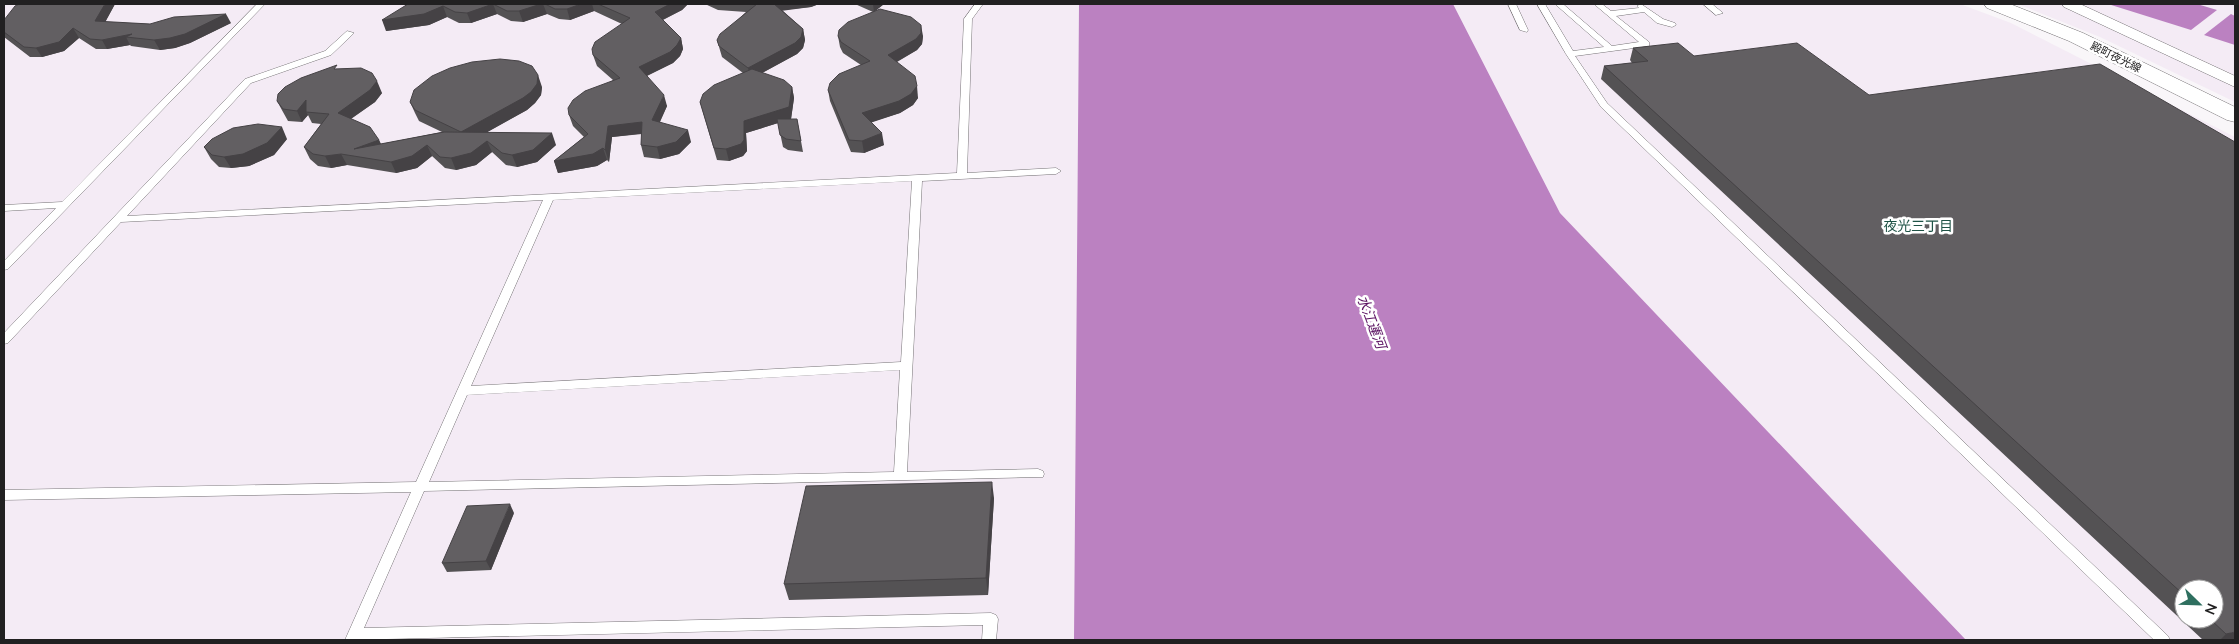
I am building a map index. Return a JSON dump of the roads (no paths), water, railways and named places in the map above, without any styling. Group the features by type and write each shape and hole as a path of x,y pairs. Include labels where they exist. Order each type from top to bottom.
{"street":[{"name":"殿町夜光線","path":"1994,4 2076,38 2235,115"},
{"path":"2069,4 2235,82"}],"lane":[{"path":"4,266 261,4"},
{"path":"962,176 968,19 979,4"},
{"path":"1512,4 1524,30"},
{"path":"1541,4 1570,54 1604,105 2163,640"},
{"path":"1559,4 1610,49"},
{"path":"1570,54 1646,44 1598,4"},
{"path":"1638,4 1660,21 1672,25"},
{"path":"1707,4 1719,13"},
{"path":"1609,14 1645,10"},
{"path":"4,340 248,81 328,53 350,33"},
{"path":"118,219 1056,171"},
{"path":"900,476 917,178"},
{"path":"549,197 353,637 991,619 989,640"},
{"path":"4,208 64,205"},
{"path":"463,391 906,366"},
{"path":"4,494 1038,474"}],"water":[{"name":"水江運河","path":"1079,4 1453,4 1560,213 1966,640 1074,640"},
{"path":"2108,4 2197,4 2217,10 2191,30"},
{"path":"2231,14 2235,16 2235,45 2204,35"}],"district":[{"name":"夜光三丁目","path":"1918,226"}]}
